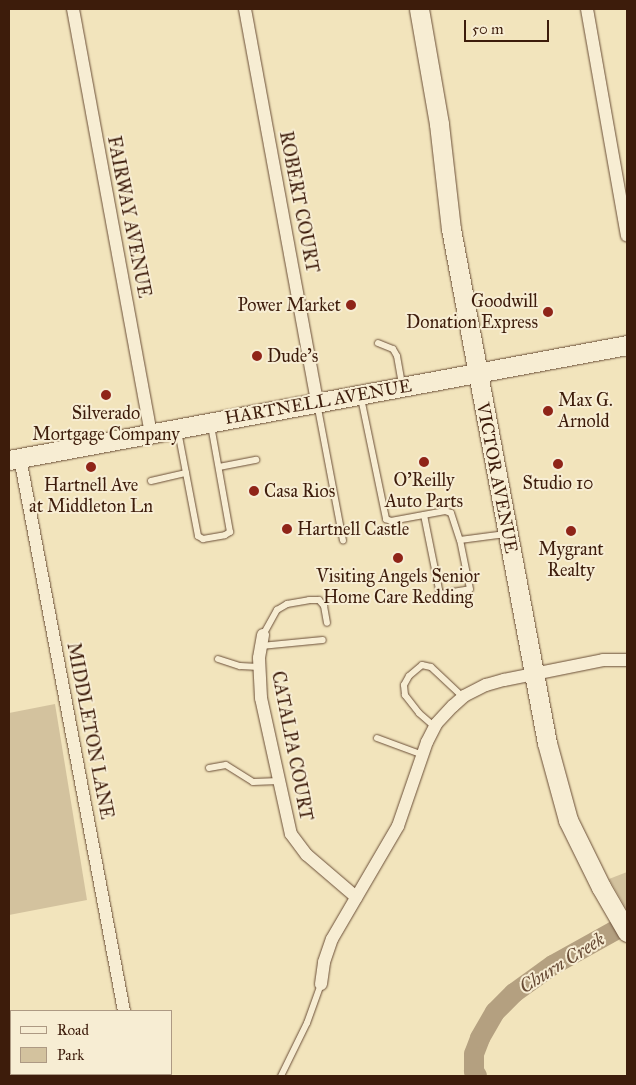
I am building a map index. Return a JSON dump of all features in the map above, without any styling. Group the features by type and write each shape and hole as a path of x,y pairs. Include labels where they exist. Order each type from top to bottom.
{"main road":[{"name":"VICTOR AVENUE","path":"418,9 439,124 451,229 547,743 562,804 575,836 627,932"},
{"name":"HARTNELL AVENUE","path":"14,459 627,345"}],"street":[{"name":"FAIRWAY AVENUE","path":"73,9 151,432"},
{"name":"ROBERT COURT","path":"245,9 317,402"},
{"path":"587,9 627,234"},
{"name":"MIDDLETON LANE","path":"14,459 124,1010"},
{"name":"CATALPA COURT","path":"262,641 259,667 261,698 288,826 295,840 308,855 356,897"},
{"path":"321,984 324,962 332,939 398,826 435,727 463,697 486,685 603,660 627,660"}],"lane":[{"path":"378,343 393,349 397,356 402,386"},
{"path":"360,394 386,519 391,522 424,515 445,511 451,513 460,540 470,589 440,594 424,515"},
{"path":"317,402 343,541"},
{"path":"177,428 198,536 204,539 225,535 230,532 210,422"},
{"path":"219,467 256,460"},
{"path":"151,481 186,473"},
{"path":"460,540 508,534"},
{"path":"323,640 262,641 277,610 287,604 319,600 324,606 327,623"},
{"path":"218,659 240,666 259,667"},
{"path":"435,727 419,713 405,695 404,685 409,676 422,665 431,667 463,697"},
{"path":"377,738 423,755"},
{"path":"209,768 226,765 253,782 279,781"},
{"path":"281,1076 307,1023 321,984"}],"green space":[{"path":"55,704 87,900 9,915 9,713"},
{"path":"627,872 627,910 609,879"}],"waterway":[{"name":"Churn Creek","path":"477,1076 474,1071 474,1054 480,1038 495,1012 514,993 553,965 616,930"}],"place":[{"name":"Power Market","path":"351,305"},
{"name":"Goodwill Donation Express","path":"548,312"},
{"name":"Dude's","path":"257,356"},
{"name":"Silverado Mortgage Company","path":"106,395"},
{"name":"Max G. Arnold","path":"548,411"},
{"name":"O'Reilly Auto Parts","path":"424,462"},
{"name":"Studio 10","path":"558,464"},
{"name":"Hartnell Ave at Middleton Ln","path":"91,467"},
{"name":"Casa Rios","path":"254,491"},
{"name":"Hartnell Castle","path":"287,529"},
{"name":"Mygrant Realty","path":"571,531"},
{"name":"Visiting Angels Senior Home Care Redding","path":"398,558"}]}
